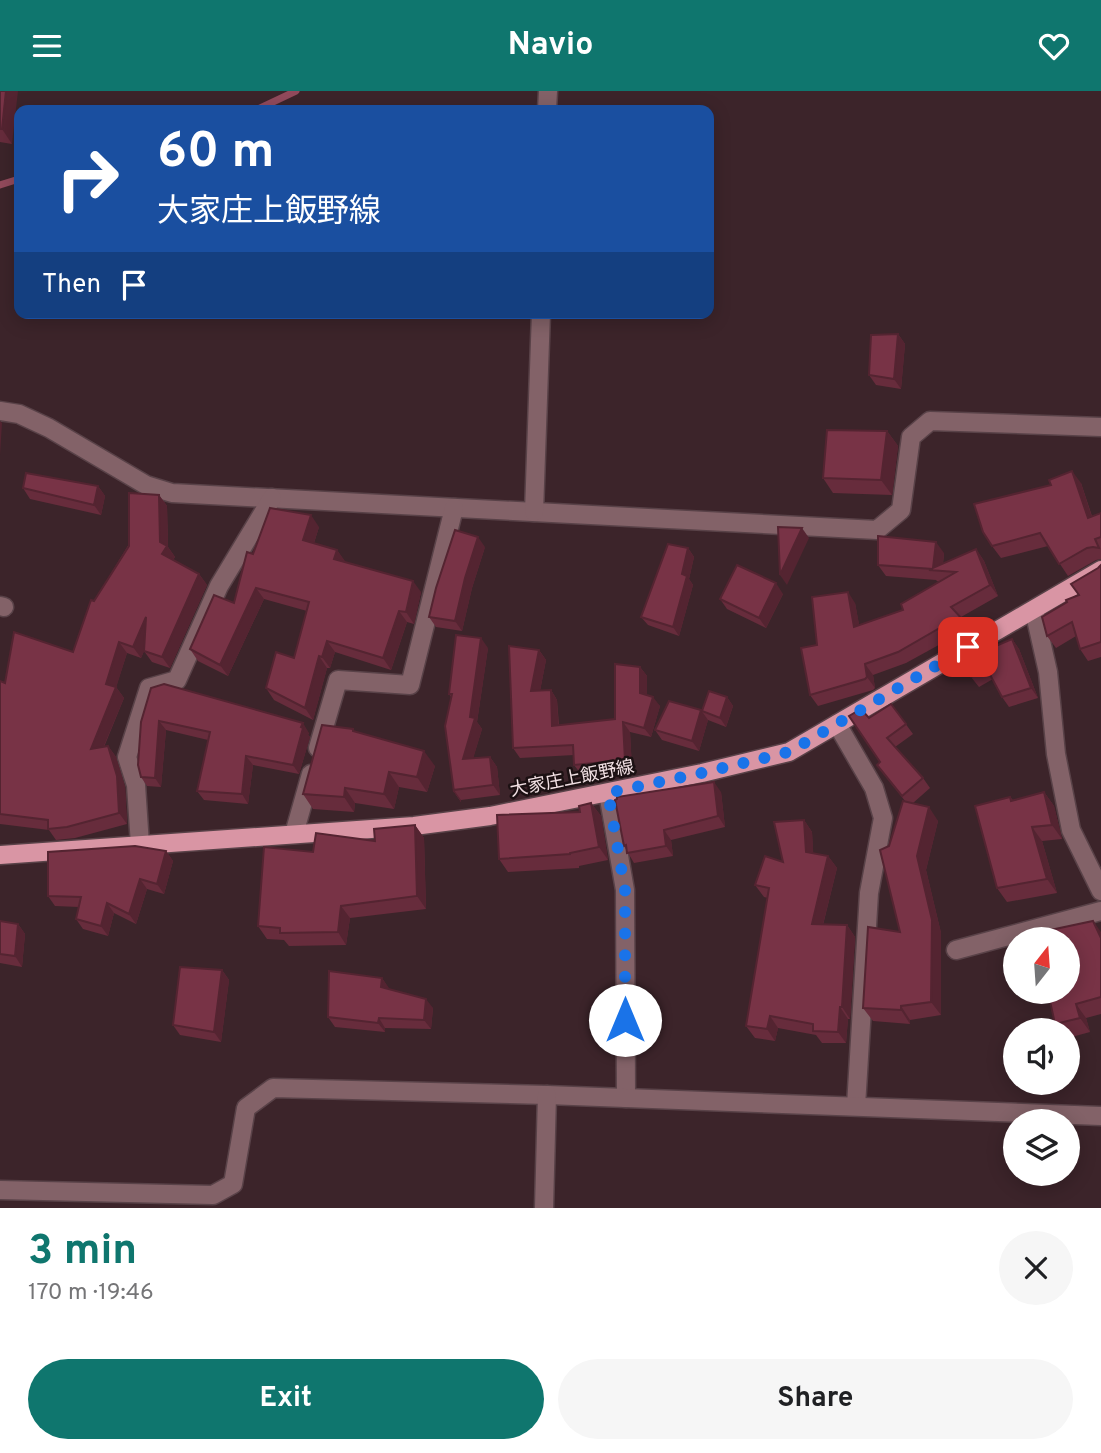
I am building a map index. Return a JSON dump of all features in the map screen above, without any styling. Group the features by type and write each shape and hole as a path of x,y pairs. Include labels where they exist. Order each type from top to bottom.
{"main road":[{"name":"大家庄上飯野線","path":"0,855 414,826 477,818 608,793 789,752 1101,570"}],"street":[{"path":"534,512 541,319"},
{"path":"0,411 19,414 49,428 146,485 172,493 877,530 901,510 911,437 930,421 1101,428"},
{"path":"140,845 136,785 127,757 149,688 177,680 219,586 272,498"},
{"path":"294,834 338,680 410,684 454,508"},
{"path":"1034,610 1048,672 1056,754 1071,829 1101,891"},
{"path":"837,724 874,788 883,818 869,893 856,1106"},
{"path":"608,793 625,890 626,1098"},
{"path":"956,950 1101,911"},
{"path":"0,1189 213,1195 233,1184 246,1108 273,1088 547,1095 1101,1116"},
{"path":"544,1208 547,1095"}],"building":[{"path":"0,91 6,91 2,129 0,129"},
{"path":"898,334 894,379 869,375 871,335"},
{"path":"827,430 887,431 881,480 823,478"},
{"path":"1072,471 1088,518 1101,513 1101,537 1095,539 1099,548 1087,548 1059,564 1040,533 992,546 983,532 974,504 1051,485 1049,480"},
{"path":"26,473 98,486 94,505 23,488"},
{"path":"129,493 159,495 160,542 167,546 162,554 199,574 162,657 144,651 146,617 133,647 119,642 106,684 116,687 91,749 108,746 117,776 119,813 67,827 48,829 48,820 0,814 0,681 5,683 14,632 73,652 91,600 94,601 129,546"},
{"path":"270,508 311,515 303,540 337,550 334,559 413,581 406,612 399,611 383,658 327,641 322,657 319,656 305,708 266,688 276,652 294,658 309,602 256,588 220,665 190,649 214,595 234,603 247,552 253,554"},
{"path":"778,527 802,528 780,575"},
{"path":"455,530 478,537 455,621 429,617"},
{"path":"878,536 936,542 933,568 976,549 990,585 951,607 964,621 942,634 938,629 898,652 865,664 865,679 810,695 801,648 817,645 812,597 848,592 854,627 903,610 901,604 956,572 878,565"},
{"path":"668,544 688,548 682,574 687,576 673,627 641,617"},
{"path":"737,565 776,583 759,618 720,599"},
{"path":"1101,565 1101,642 1080,649 1072,622 1047,636 1042,617 1067,602 1066,600 1079,595 1071,584"},
{"path":"456,635 481,638 470,717 475,718 463,759 490,757 493,785 454,792 445,726 452,694 449,694"},
{"path":"981,639 991,648 1012,639 1031,688 1002,697 987,669 971,677 960,658 979,646 960,651"},
{"path":"509,646 539,650 531,691 551,690 552,726 615,719 615,664 640,667 640,693 653,697 644,728 623,722 625,760 574,765 573,745 513,748"},
{"path":"164,684 303,723 293,765 246,756 242,794 197,791 210,732 159,721 155,778 141,777 138,765 141,722 151,688"},
{"path":"709,691 727,697 720,718 702,711"},
{"path":"669,701 701,710 692,741 655,730"},
{"path":"891,704 906,724 887,738 923,778 902,796 877,765 880,762 849,716 861,709 869,718"},
{"path":"322,725 353,729 424,751 417,777 389,772 384,794 345,788 344,797 303,794"},
{"path":"714,782 718,816 664,830 666,846 627,853 615,800 617,797"},
{"path":"1044,792 1052,825 1032,827 1047,879 997,888 975,806 1010,797 1011,801"},
{"path":"903,801 929,807 917,856 932,920 931,1002 901,1006 901,1010 863,1008 868,927 900,932 880,850 889,846"},
{"path":"591,803 599,847 570,854 499,859 497,815 580,812 579,806"},
{"path":"804,820 806,852 828,856 812,924 847,925 838,1032 813,1031 813,1024 770,1016 767,1029 746,1026 769,888 755,885 765,856 783,862 774,822"},
{"path":"415,825 417,896 341,906 338,932 280,933 280,928 258,926 264,847 313,852 316,833 375,841 374,829"},
{"path":"135,846 166,851 157,884 140,879 129,914 107,903 101,926 76,919 81,897 48,896 48,852"},
{"path":"0,921 18,924 15,956 0,954"},
{"path":"1093,921 1101,938 1101,997 1080,1003 1080,927 1065,927"},
{"path":"180,967 222,970 214,1032 173,1025"},
{"path":"329,971 382,978 381,987 426,999 424,1020 379,1018 378,1023 328,1017"},
{"path":"1051,1005 1076,1005 1080,1018 1054,1018"}],"waterway":[{"path":"267,105 296,91"},
{"path":"0,185 14,181"}],"route":[{"path":"625,1020 625,890 608,793 789,752 968,647"}]}
